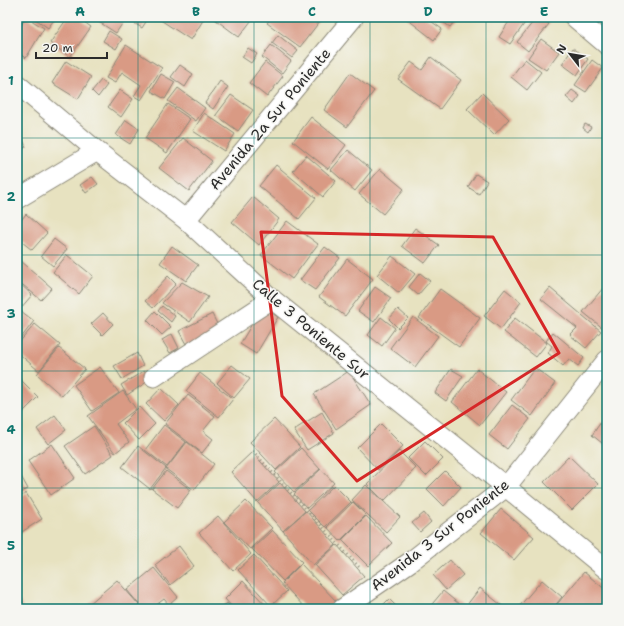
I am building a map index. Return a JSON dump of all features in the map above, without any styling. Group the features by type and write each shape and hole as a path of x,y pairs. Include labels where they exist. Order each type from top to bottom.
{"street":[{"name":"Avenida 2a Sur Poniente","path":"186,220 354,17"},
{"path":"574,17 607,45"},
{"name":"Calle 3 Poniente Sur","path":"17,84 97,151 186,220 272,299 607,570"},
{"path":"17,199 97,151"},
{"path":"154,377 272,299"},
{"name":"Avenida 3 Sur Poniente","path":"342,609 410,562 506,487 607,360"}],"path":[{"path":"253,451 377,585"}],"highlighted area":[{"path":"261,232 493,237 559,353 357,481 282,396"}],"building":[{"path":"26,17 44,28 26,58 17,52 17,33"},
{"path":"33,17 56,17 48,28"},
{"path":"68,17 77,17 91,27 70,57 50,43"},
{"path":"102,17 126,18 116,33 99,22"},
{"path":"131,17 149,17 142,28 129,20"},
{"path":"156,17 205,17 191,40"},
{"path":"212,17 254,17 239,37"},
{"path":"272,17 314,17 320,21 300,47 267,23"},
{"path":"409,17 425,17 442,29 434,40 407,19"},
{"path":"436,17 458,17 450,27"},
{"path":"512,17 529,17 510,44 499,37"},
{"path":"537,17 541,17 549,24 528,51 517,42"},
{"path":"109,31 122,39 116,49 103,41"},
{"path":"278,35 298,51 292,58 272,43"},
{"path":"541,39 559,52 546,70 528,58"},
{"path":"126,45 162,68 141,100 134,96 141,85 122,72 115,83 106,78"},
{"path":"271,45 291,61 282,73 262,57"},
{"path":"248,48 257,54 251,63 242,57"},
{"path":"573,48 588,59 577,75 562,64"},
{"path":"431,57 461,80 440,109 398,79 411,62 422,70"},
{"path":"525,59 541,72 527,90 511,77"},
{"path":"592,60 603,68 586,92 575,85"},
{"path":"66,61 91,77 78,99 52,83"},
{"path":"265,62 283,76 267,97 249,83"},
{"path":"180,65 193,74 185,87 171,77"},
{"path":"350,73 374,91 347,127 324,110"},
{"path":"161,74 175,82 165,99 151,91"},
{"path":"101,80 107,85 98,97 92,91"},
{"path":"220,81 228,87 213,109 205,103"},
{"path":"178,88 205,108 196,121 168,101"},
{"path":"120,90 133,99 121,117 108,107"},
{"path":"572,90 580,96 574,104 566,97"},
{"path":"482,93 509,119 494,135 467,109"},
{"path":"231,95 253,110 238,131 216,115"},
{"path":"168,104 190,119 167,153 145,138"},
{"path":"204,113 235,134 224,151 193,131"},
{"path":"311,117 346,145 328,169 293,141"},
{"path":"126,120 139,129 130,144 116,135"},
{"path":"585,124 591,127 588,132 583,128"},
{"path":"22,137 26,147 17,151 17,139"},
{"path":"183,138 212,161 189,191 159,168"},
{"path":"348,150 372,170 355,191 331,170"},
{"path":"306,155 336,181 323,197 293,171"},
{"path":"276,165 316,198 299,219 259,186"},
{"path":"380,169 404,189 383,214 359,194"},
{"path":"476,174 487,181 479,194 468,187"},
{"path":"92,177 98,184 86,193 80,185"},
{"path":"253,197 279,219 259,245 232,222"},
{"path":"26,214 47,233 32,250 17,238 17,225"},
{"path":"287,221 318,244 292,279 261,255"},
{"path":"415,228 439,245 425,263 402,246"},
{"path":"54,239 67,249 53,266 41,256"},
{"path":"172,246 198,265 186,281 160,263"},
{"path":"325,247 340,258 315,290 300,280"},
{"path":"67,255 93,276 79,294 53,272"},
{"path":"392,256 415,274 399,293 377,275"},
{"path":"347,259 373,279 345,316 319,297"},
{"path":"21,261 52,288 41,300 17,280 17,265"},
{"path":"420,273 430,281 418,295 409,287"},
{"path":"168,276 176,284 153,308 145,301"},
{"path":"17,281 32,295 20,309 17,306"},
{"path":"182,282 208,297 190,322 162,303"},
{"path":"375,287 391,298 374,322 358,311"},
{"path":"604,287 607,290 607,328 605,330 583,312"},
{"path":"550,288 601,331 586,348 570,335 577,328 541,299"},
{"path":"440,289 480,318 459,347 419,318"},
{"path":"505,289 521,302 501,329 484,316"},
{"path":"162,306 175,316 171,322 158,311"},
{"path":"262,307 278,317 256,354 240,344"},
{"path":"17,308 34,321 17,343"},
{"path":"398,309 408,318 398,328 389,319"},
{"path":"155,311 171,327 162,335 147,320"},
{"path":"103,313 113,324 102,335 91,324"},
{"path":"212,314 221,332 188,348 179,331"},
{"path":"381,317 395,328 382,346 368,335"},
{"path":"413,317 438,336 415,367 390,348"},
{"path":"515,318 547,343 536,357 504,332"},
{"path":"35,324 60,345 39,371 17,352 17,345"},
{"path":"553,332 584,358 578,366 569,359 563,366 548,353 552,346 546,341"},
{"path":"172,334 179,348 170,353 162,340"},
{"path":"59,348 85,369 62,396 37,374"},
{"path":"137,353 143,366 122,379 114,366"},
{"path":"232,365 250,379 234,398 217,383"},
{"path":"100,367 119,393 92,411 74,385"},
{"path":"535,368 555,383 532,416 511,400"},
{"path":"451,369 463,376 446,401 435,393"},
{"path":"477,369 506,392 480,425 452,402"},
{"path":"144,371 150,380 127,395 121,385"},
{"path":"349,371 371,405 336,429 314,394"},
{"path":"200,373 233,399 219,417 186,391"},
{"path":"19,378 38,397 17,418 17,379"},
{"path":"161,388 179,405 164,421 146,404"},
{"path":"123,391 136,409 116,424 129,442 115,453 88,416"},
{"path":"188,395 215,416 203,431 213,439 202,453 165,424"},
{"path":"512,405 530,419 507,449 489,435"},
{"path":"139,407 155,424 139,440 123,423"},
{"path":"322,412 334,433 307,450 294,430"},
{"path":"55,415 66,430 48,444 37,429"},
{"path":"274,419 300,447 276,470 250,442"},
{"path":"601,422 607,426 607,447 592,435"},
{"path":"381,424 403,446 378,470 357,448"},
{"path":"164,425 186,442 167,467 145,450"},
{"path":"94,426 113,455 85,474 65,446"},
{"path":"425,441 443,459 426,476 408,458"},
{"path":"187,442 214,464 194,490 166,469"},
{"path":"52,444 75,478 51,495 28,461"},
{"path":"138,446 166,468 150,489 122,467"},
{"path":"301,448 320,469 294,492 275,472"},
{"path":"399,451 416,468 384,501 367,484"},
{"path":"252,452 279,482 257,502 231,472"},
{"path":"569,456 598,484 572,510 544,482"},
{"path":"17,469 28,489 17,494"},
{"path":"321,469 334,483 307,508 294,494"},
{"path":"166,471 191,490 177,508 152,489"},
{"path":"445,471 461,487 444,506 427,489"},
{"path":"280,483 305,511 283,531 258,503"},
{"path":"334,485 351,502 325,527 308,510"},
{"path":"366,485 400,517 386,532 352,500"},
{"path":"26,493 42,519 17,535 17,499"},
{"path":"246,501 272,528 250,549 224,522"},
{"path":"353,502 366,515 340,541 327,527"},
{"path":"501,509 534,537 514,560 481,533"},
{"path":"306,511 336,545 313,565 283,531"},
{"path":"424,513 431,522 420,532 412,523"},
{"path":"218,516 251,554 233,571 199,533"},
{"path":"366,516 392,543 368,566 342,540"},
{"path":"272,530 302,562 283,581 252,549"},
{"path":"337,545 364,576 342,595 315,565"},
{"path":"179,546 194,566 170,585 155,565"},
{"path":"254,555 287,591 271,606 238,570"},
{"path":"450,560 463,575 446,590 433,575"},
{"path":"301,564 336,601 327,609 306,609 282,583"},
{"path":"154,568 178,597 169,605 164,599 151,609 143,609 127,590"},
{"path":"584,572 607,591 607,609 553,609"},
{"path":"117,580 139,605 133,609 93,609 89,604"},
{"path":"542,580 562,597 552,609 517,609"},
{"path":"243,581 269,609 234,609 225,599"},
{"path":"480,588 506,609 469,609 466,606"},
{"path":"443,591 465,609 428,609"},
{"path":"389,599 399,609 379,609"},
{"path":"20,601 23,609 17,609 17,603"},
{"path":"227,603 233,609 220,609"}]}
